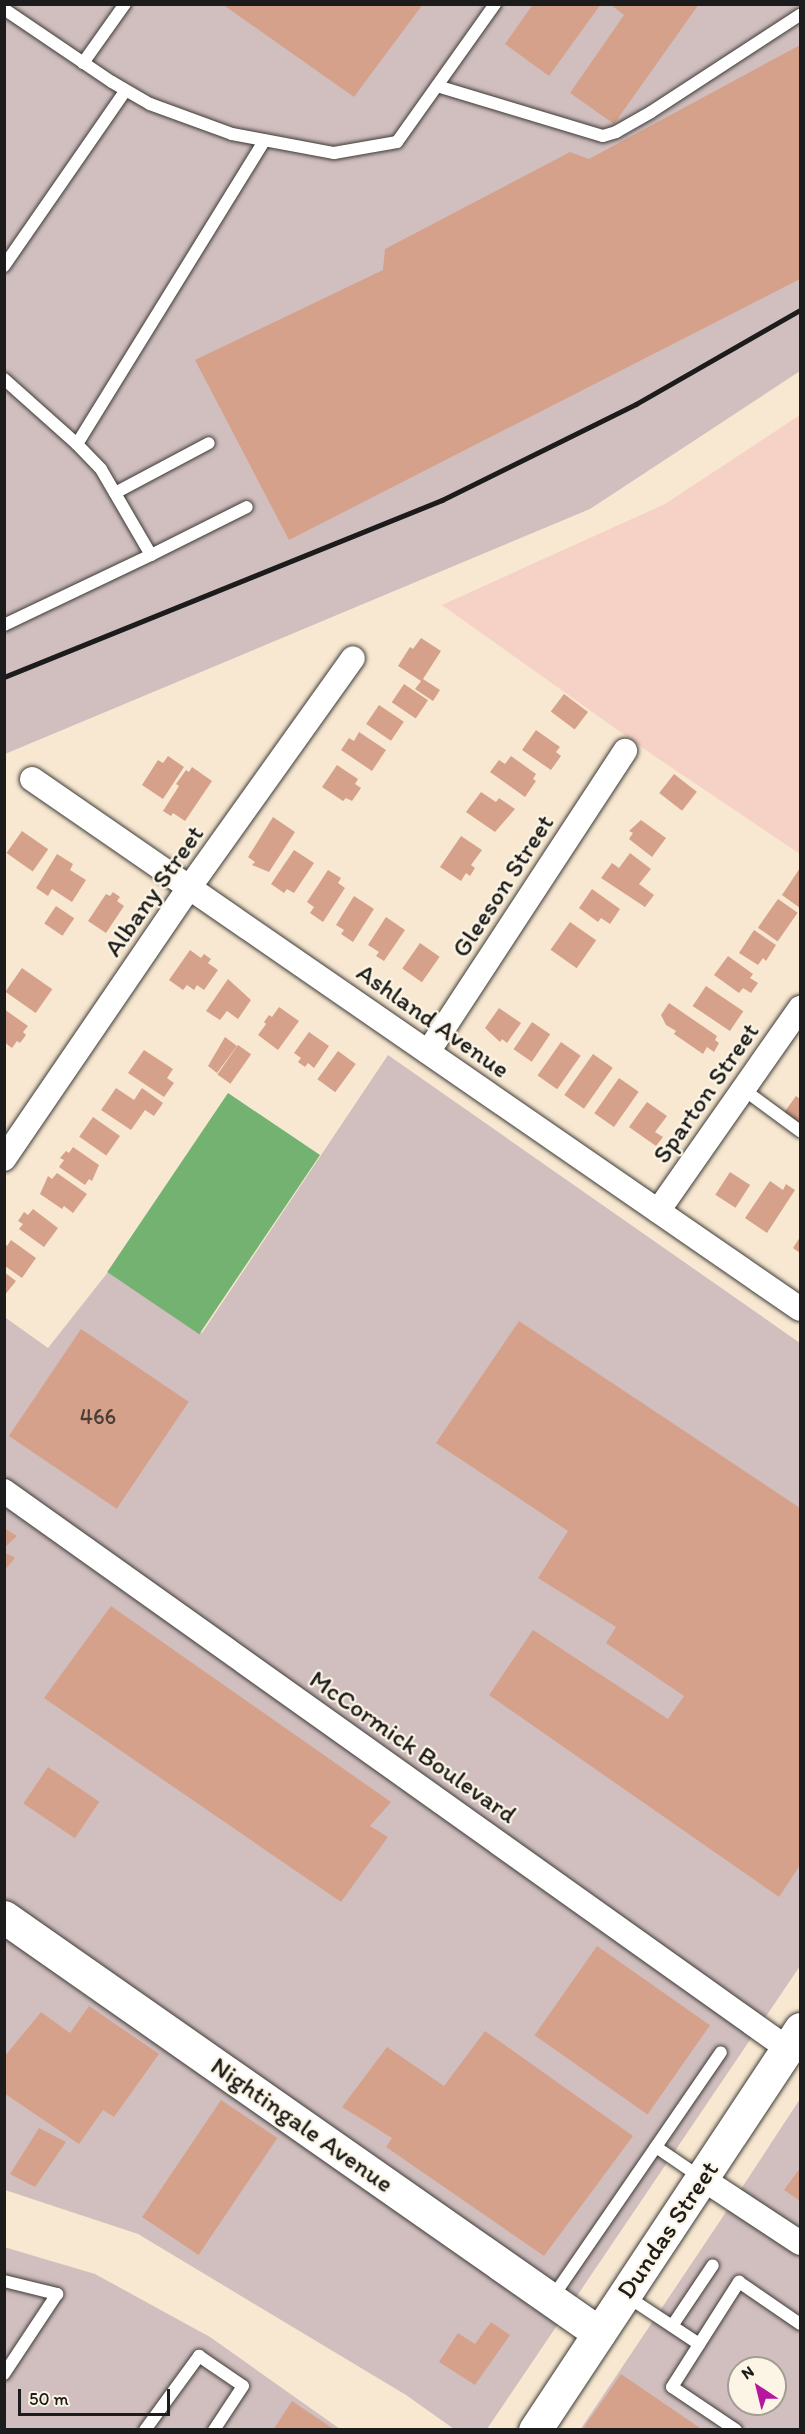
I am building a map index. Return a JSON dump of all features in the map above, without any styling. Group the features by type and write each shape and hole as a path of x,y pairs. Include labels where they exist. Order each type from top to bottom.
{"street":[{"name":"Albany Street","path":"4,1159 189,888 353,658"},
{"name":"Gleeson Street","path":"428,1052 625,752"},
{"name":"Ashland Avenue","path":"32,779 801,1310"},
{"name":"Sparton Street","path":"658,1211 801,1008"},
{"name":"McCormick Boulevard","path":"4,1491 794,2039"},
{"name":"Nightingale Avenue","path":"4,1917 599,2333"},
{"name":"Dundas Street","path":"535,2430 794,2039"},
{"path":"703,2179 801,2243"}],"lane":[{"path":"83,63 125,4"},
{"path":"4,9 125,91 150,104 232,134 334,153 397,142 495,4"},
{"path":"437,86 603,136 616,132 651,112 801,15"},
{"path":"4,266 125,91"},
{"path":"77,444 265,140"},
{"path":"4,379 77,444 101,469 151,555"},
{"path":"115,493 209,443"},
{"path":"4,624 247,507"},
{"path":"743,1089 801,1131"},
{"path":"551,2299 721,2052"},
{"path":"656,2148 703,2179"},
{"path":"672,2326 713,2265"},
{"path":"4,2281 57,2294 4,2374"},
{"path":"736,2430 672,2386 739,2282 801,2324"},
{"path":"625,2295 699,2344"},
{"path":"145,2430 199,2356 243,2386 214,2430"}],"shaded area":[{"path":"5,5 800,5 800,371 590,509 5,754"},
{"path":"800,415 800,854 650,753 442,605 665,504"},
{"path":"388,1055 800,1343 800,1966 487,2429 454,2429 406,2395 138,2234 5,2190 5,1320 6,1318 48,1348 108,1272 202,1333"},
{"path":"800,2099 800,2429 580,2430 720,2221"},
{"path":"4,2247 95,2274 210,2337 340,2429 5,2429"}],"green space":[{"path":"228,1093 320,1155 199,1334 107,1272"}],"building":[{"path":"222,4 423,4 354,97"},
{"path":"533,4 601,4 549,76 505,44"},
{"path":"610,4 699,4 614,124 570,93 624,15"},
{"path":"800,45 800,279 289,540 195,360 383,270 385,249 570,152 589,159"},
{"path":"421,638 441,651 423,679 440,690 433,701 415,689 421,681 398,666 410,647 413,649"},
{"path":"404,684 428,700 416,718 392,702"},
{"path":"564,694 588,712 575,730 551,712"},
{"path":"379,705 404,722 391,741 366,724"},
{"path":"536,730 560,747 556,752 561,756 551,770 522,750"},
{"path":"359,732 386,750 372,771 341,750 349,738 354,741"},
{"path":"168,756 184,767 163,799 142,785 158,760 163,763"},
{"path":"511,756 536,774 533,779 536,781 525,797 490,772 499,760 505,764"},
{"path":"337,765 358,779 355,784 361,788 352,801 346,798 343,801 322,787"},
{"path":"192,767 212,781 185,821 173,813 171,816 163,811 179,786 176,784 186,770 189,772"},
{"path":"674,774 697,792 682,811 659,793"},
{"path":"481,792 496,802 499,798 515,809 495,832 466,812"},
{"path":"273,817 295,832 269,872 252,865 255,862 248,857"},
{"path":"641,820 666,838 652,857 629,839 633,833 629,831"},
{"path":"22,831 48,849 33,871 7,853"},
{"path":"461,836 482,850 471,865 475,868 470,876 466,873 461,881 440,867"},
{"path":"294,850 314,863 294,893 287,889 284,893 271,884"},
{"path":"630,853 651,869 639,884 654,895 645,907 601,878 612,863 619,868"},
{"path":"57,854 73,864 70,870 86,880 72,902 52,889 48,896 36,888"},
{"path":"800,868 800,908 782,895"},
{"path":"328,870 341,878 338,883 345,888 323,922 310,913 314,907 307,902"},
{"path":"592,889 620,909 610,924 601,918 598,922 579,908"},
{"path":"113,892 120,897 117,901 124,906 106,933 88,921 106,894 110,896"},
{"path":"354,896 374,909 353,942 341,934 344,930 336,925"},
{"path":"778,899 798,913 778,941 758,928"},
{"path":"56,906 74,918 62,936 44,923"},
{"path":"386,917 405,930 384,961 376,956 379,952 368,945"},
{"path":"570,922 596,940 577,968 550,950"},
{"path":"754,930 776,945 766,961 763,958 758,965 739,953"},
{"path":"420,943 440,957 422,982 402,968"},
{"path":"190,950 201,958 204,954 211,959 208,963 218,970 204,990 197,985 194,990 187,985 183,990 169,980"},
{"path":"728,956 753,974 750,978 758,983 751,993 743,988 739,993 714,975"},
{"path":"22,968 52,989 36,1013 5,992"},
{"path":"228,979 251,1000 238,1019 227,1011 220,1020 206,1011"},
{"path":"706,986 743,1011 730,1031 693,1006"},
{"path":"669,1003 717,1036 715,1040 719,1043 714,1052 707,1047 703,1054 674,1034 676,1031 666,1025 661,1015"},
{"path":"279,1007 299,1021 278,1050 258,1035 269,1015 272,1017"},
{"path":"499,1008 521,1023 507,1043 502,1039 500,1042 485,1028"},
{"path":"4,1009 28,1026 23,1032 26,1035 12,1048 4,1042"},
{"path":"532,1022 550,1034 532,1062 514,1049"},
{"path":"309,1032 329,1046 314,1068 308,1063 305,1067 298,1062 301,1058 294,1053"},
{"path":"225,1037 237,1046 217,1073 208,1066"},
{"path":"561,1042 581,1056 557,1089 537,1076"},
{"path":"238,1045 251,1054 230,1084 217,1074"},
{"path":"144,1050 173,1069 167,1078 174,1083 164,1097 128,1073"},
{"path":"338,1051 356,1064 335,1092 317,1079"},
{"path":"593,1054 613,1068 584,1109 564,1095"},
{"path":"619,1078 639,1092 614,1127 594,1113"},
{"path":"116,1088 134,1100 142,1088 163,1103 154,1116 145,1110 131,1130 101,1110"},
{"path":"796,1096 800,1099 800,1127 783,1114"},
{"path":"647,1102 667,1116 655,1132 663,1137 656,1146 629,1127"},
{"path":"93,1117 120,1136 106,1156 79,1137"},
{"path":"73,1147 99,1165 92,1181 89,1179 85,1185 59,1167 64,1160 60,1158 66,1151 69,1153"},
{"path":"730,1172 750,1185 735,1208 715,1195"},
{"path":"57,1173 87,1194 73,1213 64,1206 62,1209 40,1194 48,1176 52,1179"},
{"path":"770,1181 783,1190 786,1184 795,1190 767,1233 745,1218"},
{"path":"33,1209 58,1228 44,1247 19,1229 23,1224 18,1221 24,1212 28,1215"},
{"path":"800,1237 800,1253 793,1248"},
{"path":"11,1240 36,1258 22,1278 5,1266 5,1244 7,1246"},
{"path":"4,1272 16,1281 4,1296"},
{"path":"519,1321 800,1508 800,1865 779,1897 489,1695 533,1630 668,1719 684,1696 606,1643 616,1627 538,1578 568,1531 436,1443"},
{"path":"81,1329 189,1402 117,1509 9,1436"},
{"path":"4,1528 17,1536 4,1548"},
{"path":"4,1552 15,1558 4,1571"},
{"path":"111,1606 391,1802 370,1826 388,1837 341,1902 44,1698"},
{"path":"48,1767 99,1802 75,1838 23,1803"},
{"path":"597,1946 710,2025 648,2114 534,2035"},
{"path":"89,2006 159,2054 114,2117 103,2110 79,2144 4,2093 4,2057 41,2012 70,2033"},
{"path":"485,2031 633,2136 544,2256 386,2147 392,2138 342,2107 387,2047 444,2086"},
{"path":"221,2100 277,2138 199,2255 142,2217"},
{"path":"39,2128 66,2142 35,2187 10,2174"},
{"path":"800,2168 800,2201 784,2190"},
{"path":"491,2322 510,2335 475,2385 439,2362 458,2333 475,2344"},
{"path":"621,2374 703,2430 588,2430 584,2427"},
{"path":"292,2401 335,2430 273,2430"}],"railway":[{"path":"4,677 442,500 636,404 800,310"}]}
